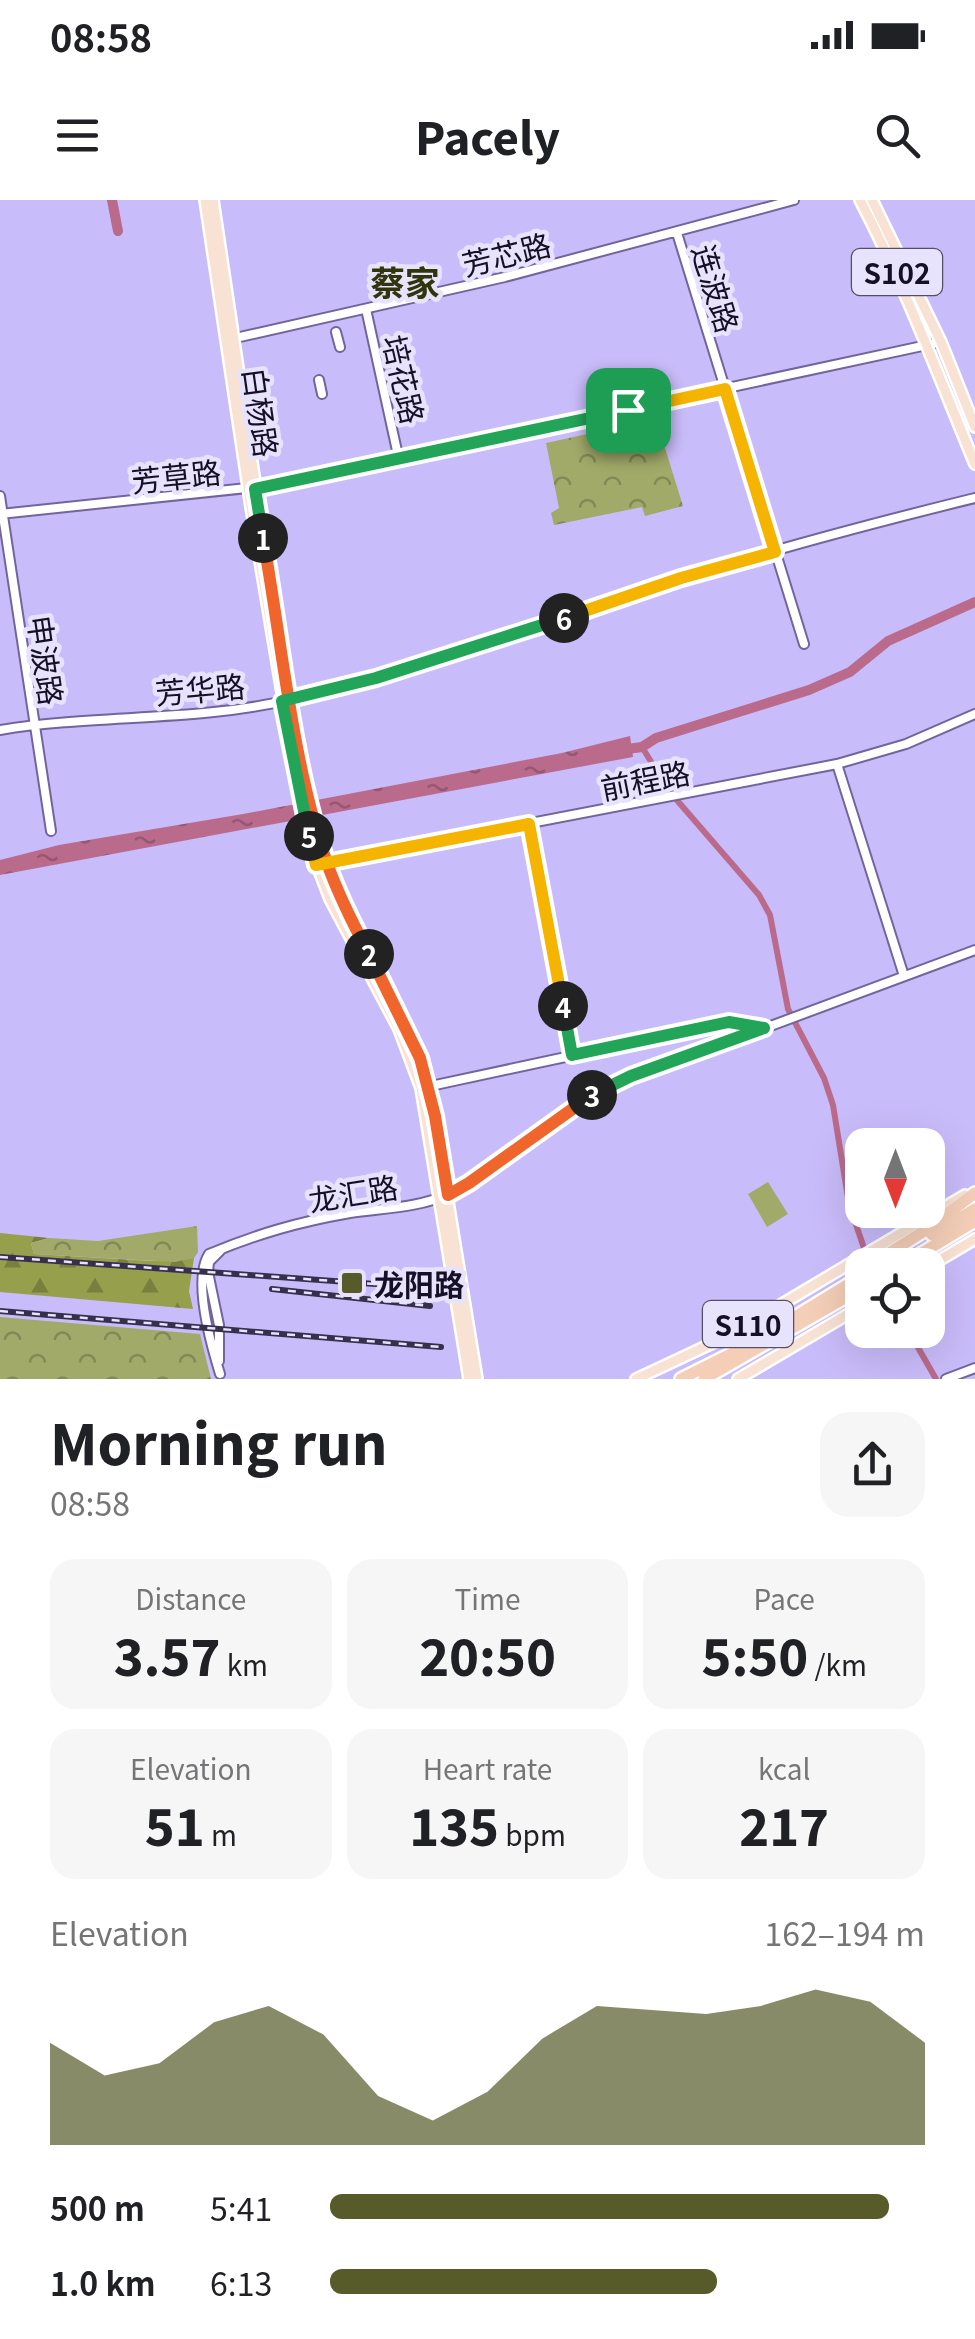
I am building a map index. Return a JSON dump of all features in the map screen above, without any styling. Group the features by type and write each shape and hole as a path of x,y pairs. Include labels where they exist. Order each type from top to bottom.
{"highway":[{"path":"898,1248 975,1191"},
{"path":"901,1248 975,1209"},
{"path":"930,1248 975,1221"},
{"path":"943,1248 975,1230"},
{"path":"680,1379 798,1316 845,1280"},
{"path":"704,1379 845,1299"}],"main road":[{"name":"白杨路","path":"209,200 252,490 305,799 321,863 344,926 400,1029 425,1087 478,1379"},
{"name":"S102","path":"860,200 889,255 975,464"},
{"name":"S102","path":"872,200 975,426"},
{"name":"白杨路","path":"444,1196 469,1379"},
{"path":"945,1258 975,1239"},
{"name":"S110","path":"636,1379 845,1277"},
{"name":"S110","path":"738,1379 845,1316"}],"street":[{"name":"芳芯路","path":"230,339 505,278 794,200"},
{"name":"连波路","path":"677,232 804,644"},
{"name":"培花路","path":"366,309 400,460"},
{"path":"336,332 340,347"},
{"name":"芳草路","path":"1,514 252,490 940,342"},
{"path":"318,380 322,394"},
{"name":"申波路","path":"0,496 51,831"},
{"name":"芳华路","path":"0,730 33,724 226,710 286,700 440,660 681,578 975,498"},
{"name":"前程路","path":"321,863 836,764 906,744 975,714"},
{"path":"836,764 904,976"},
{"path":"529,824 572,1055"},
{"name":"龙汇路","path":"220,1377 202,1288 204,1261 209,1254 265,1230 444,1196 469,1183 600,1090 975,950"},
{"path":"425,1087 729,1022 764,1028"},
{"path":"948,1378 975,1368"}],"green space":[{"path":"656,419 683,506 645,516 642,507 554,525 551,513 559,508 546,443"},
{"path":"768,1182 788,1214 767,1227 748,1194"},
{"path":"197,1226 198,1252 194,1258 175,1262 34,1254 31,1243 49,1238 98,1241"},
{"path":"0,1233 49,1238 31,1243 34,1254 152,1261 194,1258 189,1291 193,1309 0,1292"},
{"path":"0,1317 200,1334 211,1379 0,1379"}],"water":[{"path":"630,736 633,757 0,875 0,860 59,845 243,814 562,753"}],"waterway":[{"path":"112,200 118,231"},
{"path":"620,750 642,747 656,738 809,690 850,672 888,641 975,602"},
{"path":"642,747 669,791 759,895 770,915 788,1009 824,1078 833,1105 849,1204 864,1248"},
{"path":"918,1348 936,1379"}],"railway":[{"path":"0,1257 431,1288"},
{"path":"272,1289 430,1306"},
{"path":"0,1311 441,1347"}],"place":[{"name":"龙阳路","path":"352,1283"}],"district":[{"name":"蔡家","path":"405,280"}],"route":[{"path":"628,410 255,489 285,674 290,700 310,798 326,862 420,1058 429,1086 448,1195 600,1090 764,1028 748,1022 729,1022 572,1055 529,824 326,862 316,865 282,701 290,700 376,678 440,660 681,578 775,552 725,389 628,410"}]}
